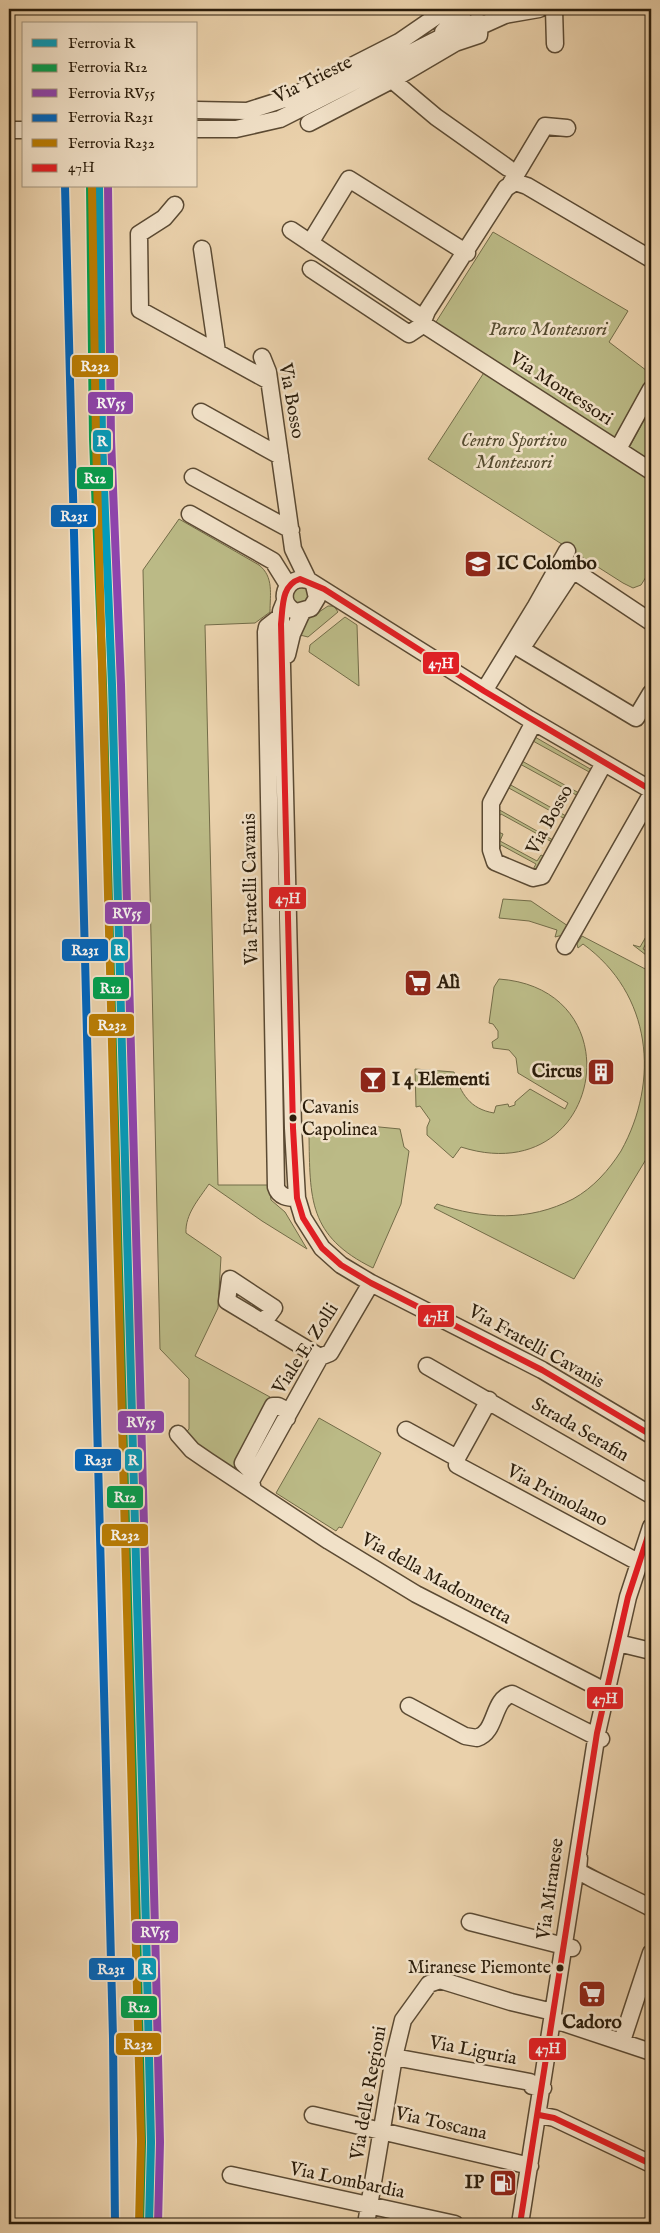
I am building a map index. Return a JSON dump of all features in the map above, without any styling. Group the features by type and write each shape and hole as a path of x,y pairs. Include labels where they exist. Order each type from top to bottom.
{"street":[{"path":"198,110 247,111 290,97 399,42 447,9"},
{"name":"Via Trieste","path":"198,129 236,129 273,122 303,109 421,49 480,15 514,10 539,9"},
{"path":"554,9 555,44"},
{"path":"309,123 392,80 455,43 479,35 480,15"},
{"path":"392,80 509,176 651,259"},
{"path":"311,269 409,334 424,321 467,253 509,176 545,126 567,128"},
{"path":"9,130 22,130"},
{"path":"309,242 349,179 467,253"},
{"path":"175,205 164,218 139,234 140,310 217,352"},
{"name":"Via Montessori","path":"290,230 651,471"},
{"path":"202,249 217,352"},
{"name":"Via Bosso","path":"217,352 266,379 286,528 293,548 295,591 293,610 302,612"},
{"path":"618,449 651,389"},
{"name":"Via Bosso","path":"201,412 276,454"},
{"path":"192,477 286,528"},
{"name":"Via Bosso","path":"190,514 273,561 295,591 317,594 316,602 330,601 345,604"},
{"path":"484,691 567,551"},
{"path":"651,622 573,570 521,649 636,718 651,693"},
{"name":"Via Bosso","path":"295,591 324,589 534,722 651,790"},
{"name":"Via Fratelli Cavanis","path":"295,591 282,674 295,1181 297,1198 303,1218 322,1248 341,1265 371,1283 542,1370 651,1435"},
{"name":"Via Fratelli Cavanis","path":"295,591 267,627 266,632 276,1187 278,1192 287,1198 297,1198"},
{"path":"302,612 311,608 316,602"},
{"name":"Via Fratelli Cavanis","path":"282,674 292,634 302,612"},
{"name":"Via Bosso","path":"534,722 491,803 491,850 495,862 533,878 542,876 604,763"},
{"path":"565,946 651,795"},
{"path":"276,1168 283,1180 295,1181"},
{"name":"Viale E. Zolli","path":"254,1490 251,1481 320,1357 330,1353 371,1283"},
{"path":"263,1323 320,1357"},
{"name":"Strada Serafin","path":"427,1366 651,1495"},
{"path":"406,1430 457,1458 489,1400"},
{"name":"Via della Madonnetta","path":"178,1434 194,1452 254,1490 329,1542 416,1594 605,1699"},
{"name":"Via Primolano","path":"457,1465 643,1560"},
{"name":"Via Miranese","path":"584,1876 588,1812 605,1699 618,1643 651,1527"},
{"path":"618,1643 651,1650"},
{"path":"409,1706 465,1736 477,1738 486,1733 504,1698 512,1694 599,1738"},
{"name":"Via Miranese","path":"543,2088 547,2060 553,2045 575,1902 579,1837 599,1738"},
{"path":"579,1837 578,1870 584,1876 651,1908"},
{"path":"575,1902 577,1878 584,1876"},
{"path":"470,1922 568,1947"},
{"path":"622,2041 651,1953"},
{"name":"Via delle Regioni","path":"366,2224 394,2057 404,2018 426,1987 434,1980 557,2011"},
{"path":"557,2011 622,2041 651,2052"},
{"name":"Via Liguria","path":"394,2057 530,2082 532,2086 543,2088"},
{"path":"520,2224 543,2088"},
{"name":"Via Toscana","path":"312,2115 530,2166"},
{"path":"539,2115 554,2118 651,2164"},
{"name":"Via Lombardia","path":"232,2175 455,2224"}],"green space":[{"name":"Parco Montessori","path":"493,232 628,311 609,342 651,374 614,440 522,382 436,322"},
{"name":"Centro Sportivo Montessori","path":"485,371 651,479 651,569 641,585 633,588 623,583 428,459"},
{"path":"649,411 651,412 651,463 629,448"},
{"path":"179,519 259,565 267,575 270,586 270,612 255,623 205,625 218,1185 269,1185 271,1200 285,1212 307,1249 262,1221 209,1184 190,1213 186,1226 186,1233 221,1257 218,1308 195,1356 270,1397 237,1463 247,1477 183,1436 189,1429 189,1379 160,1349 143,570"},
{"path":"305,586 310,591 307,602 298,604 291,598 293,589"},
{"path":"328,606 334,606 338,612 308,637 300,635 307,620"},
{"path":"345,617 357,625 359,686 309,652 310,645"},
{"path":"535,737 592,770 591,773 533,741"},
{"path":"522,761 579,793 578,796 520,764"},
{"path":"509,784 566,816 568,815 565,819 507,787"},
{"path":"496,808 553,840 552,842 501,814 497,819"},
{"path":"496,831 503,834 500,841 537,861 541,855 547,858 539,870 532,871 536,864 501,845 499,851"},
{"path":"503,899 531,901 568,926 563,935 555,937 557,930 529,921 499,918"},
{"path":"651,928 651,934 643,949 650,953 646,955 633,945 640,947"},
{"path":"582,936 651,972 651,1000 648,1008 651,1010 651,1142 648,1156 574,1279 434,1208 437,1204 471,1213 505,1216 540,1212 573,1199 587,1190 606,1172 621,1151 633,1124 641,1096 644,1068 642,1040 636,1013 624,988 606,964 583,944 578,948 577,944"},
{"path":"499,979 543,991 572,1016 585,1048 585,1084 572,1116 546,1141 509,1153 461,1147 453,1158 427,1135 427,1127 430,1120 420,1106 416,1107 415,1069 454,1072 463,1094 479,1108 494,1113 496,1106 508,1104 509,1107 515,1105 515,1102 530,1089 565,1109 568,1103 518,1073 516,1058 509,1050 493,1048 492,1042 498,1038 498,1031 493,1024 489,1023 494,987"},
{"path":"369,1126 400,1129 404,1147 409,1151 401,1204 373,1268 352,1256 336,1243 324,1229 313,1197 309,1157 309,1134 367,1132"},
{"path":"319,1418 381,1453 342,1528 339,1527 336,1531 276,1493"}],"rail line":[{"name":"R231","path":"65,188 113,2038 115,2224"},
{"name":"R12","path":"90,188 93,439 103,685 137,1928 142,2142 140,2224"},
{"name":"R232","path":"92,188 96,439 141,2141 139,2224"},
{"name":"R","path":"99,188 102,439 112,685 146,1928 151,2142 149,2224"},
{"name":"RV55","path":"108,188 111,439 121,685 155,1928 160,2142 158,2224"}],"transit line":[{"name":"47H","path":"651,790 484,691 324,589 300,579 289,586 286,591 281,624 293,1128 297,1198 303,1218 322,1248 341,1265 371,1283 542,1370 651,1435"},
{"name":"47H","path":"520,2224 597,1733 628,1597 651,1527"},
{"name":"47H","path":"539,2115 554,2118 651,2164"}],"place":[{"name":"IC Colombo","path":"478,564"},
{"name":"Alì","path":"418,983"},
{"name":"Circus","path":"601,1072"},
{"name":"I 4 Elementi","path":"373,1080"},
{"name":"Cavanis Capolinea","path":"293,1118"},
{"name":"Miranese Piemonte","path":"560,1968"},
{"name":"Cadoro","path":"592,1994"},
{"name":"IP","path":"503,2183"}]}
